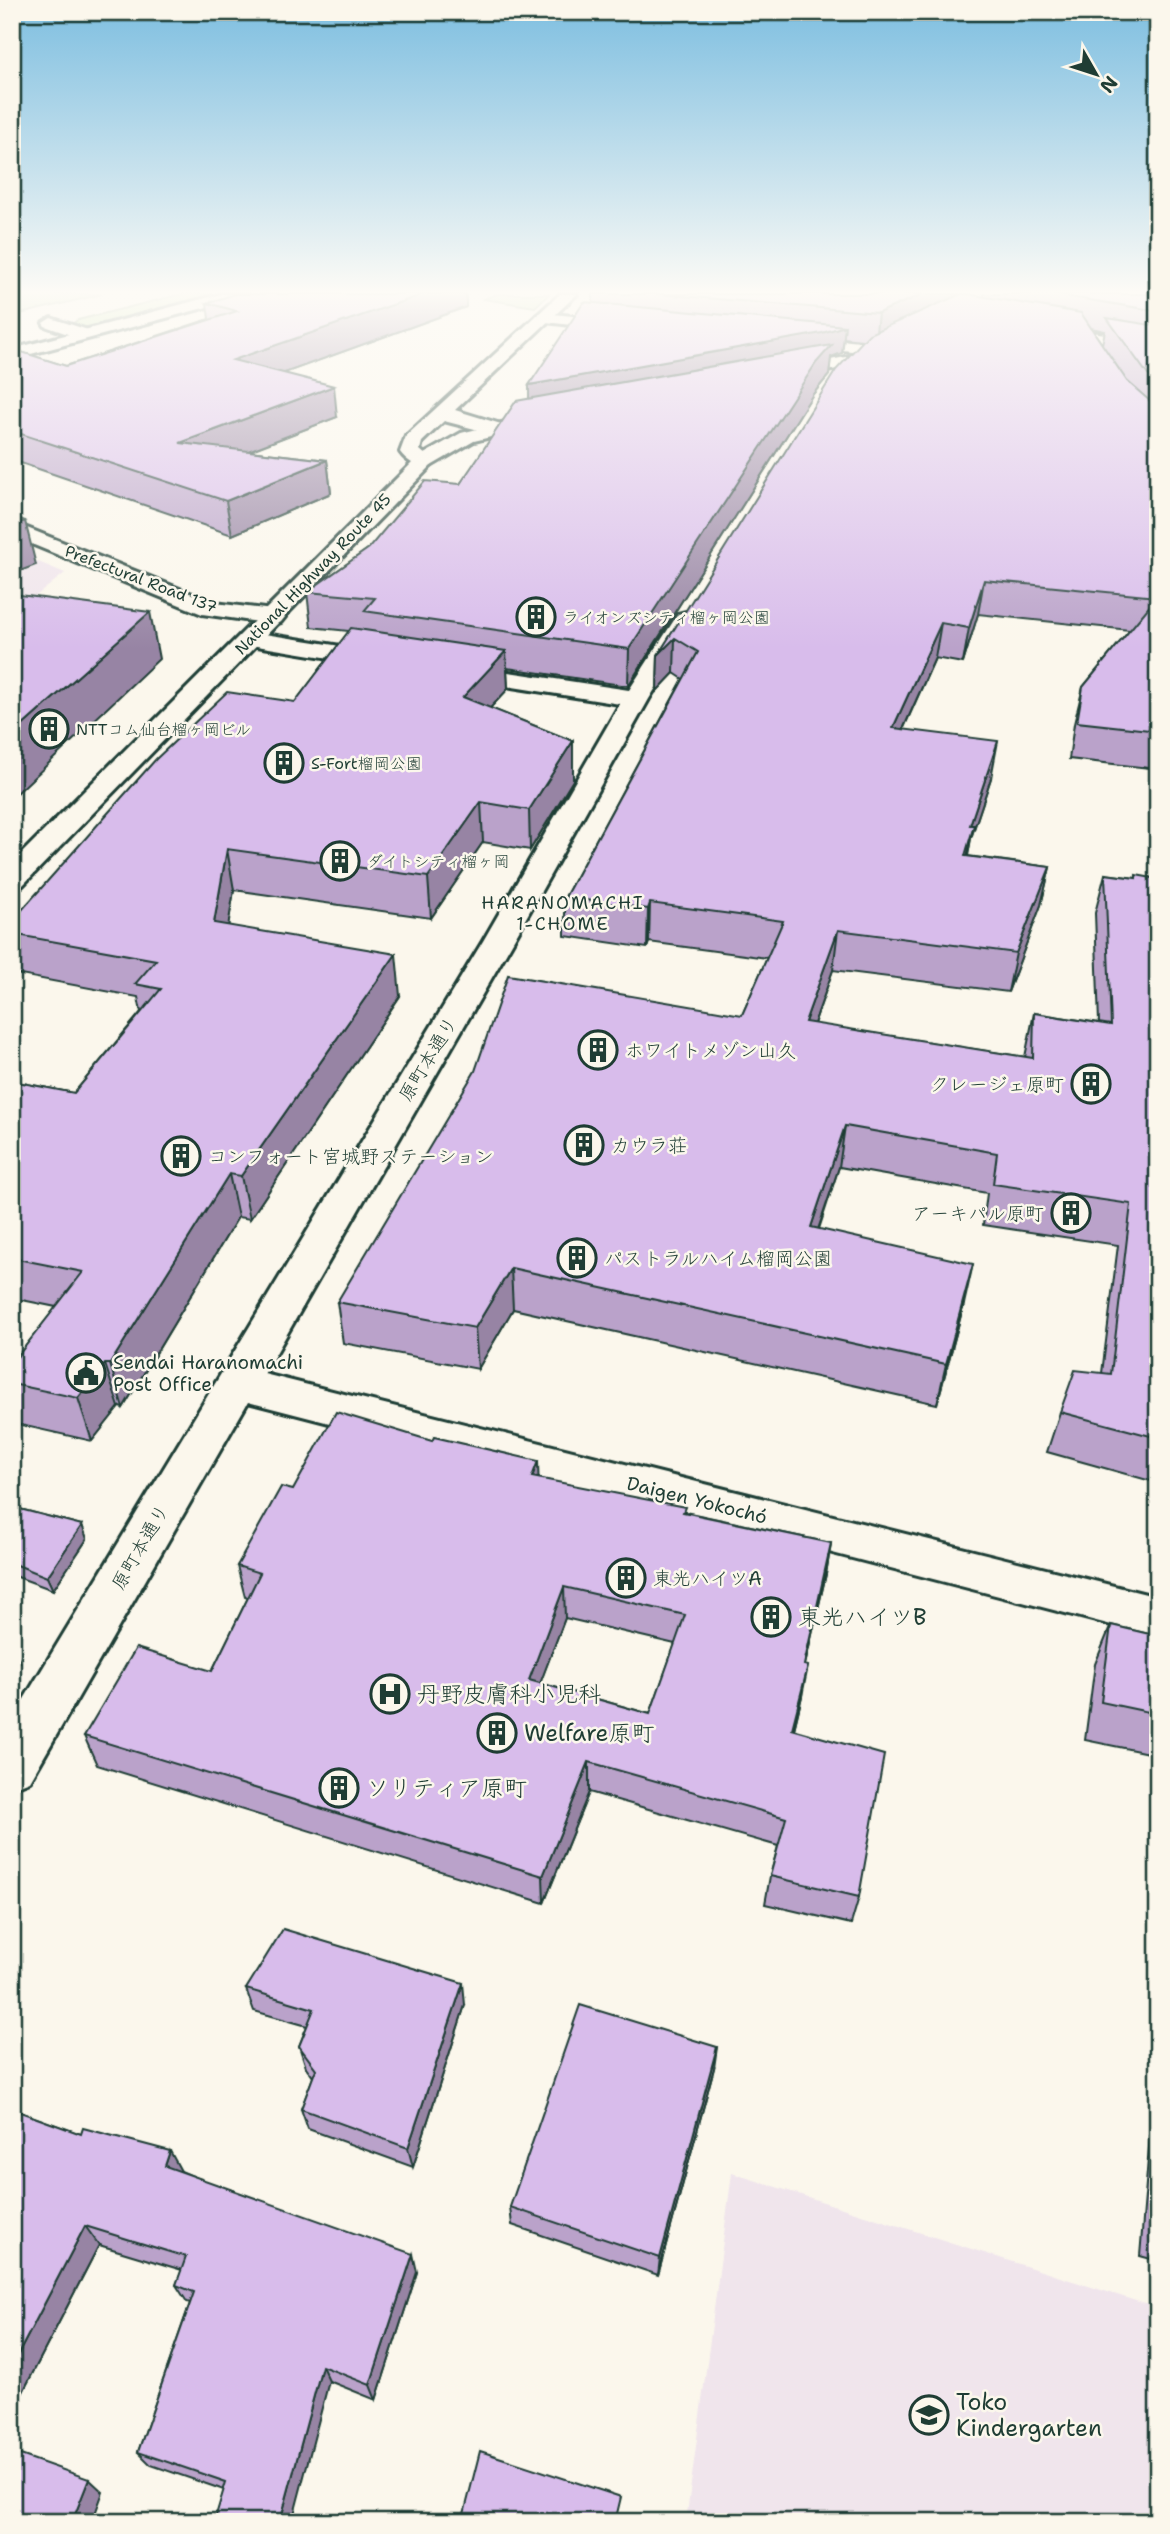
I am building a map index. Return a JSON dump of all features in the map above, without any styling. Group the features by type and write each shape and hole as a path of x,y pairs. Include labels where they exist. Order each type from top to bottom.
{"main road":[{"path":"424,462 410,452 413,440 441,412"},
{"path":"447,412 451,417 494,428"},
{"name":"National Highway Route 45","path":"12,880 424,462 449,443 494,428 564,414"},
{"name":"Prefectural Road 137","path":"12,528 211,609 273,617"},
{"name":"原町本通り","path":"12,1765 491,952 636,699 704,591"},
{"path":"252,639 408,663"},
{"path":"436,668 636,699"},
{"name":"Daigen Yokochó","path":"236,1384 1158,1617"}],"shaded area":[{"path":"12,551 65,573 12,615"},
{"name":"Toko Kindergarten","path":"732,2173 1158,2308 1158,2522 686,2522"}],"building":[{"path":"12,412 263,412 180,443 327,460 226,501 12,431"},
{"path":"508,412 784,412 629,649 364,611 375,598 307,592 369,548 425,481 460,484"},
{"path":"810,412 1158,412 1158,731 1077,722 1083,687 1157,597 984,580 969,628 941,623 893,728 998,741 970,825 974,825 965,856 1050,867 1016,953 838,930 805,1022 1033,1058 1034,1013 1111,1025 1105,874 1158,879 1158,1438 1060,1412 1075,1370 1111,1374 1131,1204 993,1184 997,1153 845,1126 811,1227 973,1264 946,1364 511,1268 475,1328 337,1302 475,1071 508,975 742,1015 783,921 650,903 648,909 565,897 698,652 675,638 658,655"},
{"path":"12,515 25,521 12,525"},
{"path":"12,594 150,612 12,735"},
{"path":"351,628 506,651 463,697 573,741 529,810 481,802 428,877 227,849 214,923 396,954 241,1176 229,1174 110,1364 105,1364 78,1398 12,1384 12,1361 83,1272 12,1258 12,1081 74,1093 161,989 135,984 156,960 12,934 12,921 156,759 227,692 295,702"},
{"path":"336,1412 432,1441 434,1437 538,1461 532,1477 685,1507 683,1512 831,1543 804,1665 808,1666 792,1729 884,1755 859,1897 770,1876 786,1818 589,1762 543,1876 84,1736 136,1648 212,1671 260,1573 237,1566 281,1487 293,1490","holes":["564,1587 685,1615 650,1714 529,1680"]},
{"path":"12,1507 82,1525 47,1577 12,1563"},
{"path":"1111,1625 1158,1636 1158,1714 1101,1702"},
{"path":"283,1929 463,1983 408,2148 301,2109 316,2069 299,2046 314,2009 246,1989"},
{"path":"580,2005 717,2047 660,2258 510,2207"},
{"path":"12,2109 81,2134 83,2128 170,2151 165,2166 413,2254 370,2385 322,2366 280,2522 214,2522 226,2482 138,2452 194,2292 176,2285 186,2257 85,2226 12,2366"},
{"path":"480,2451 621,2497 615,2522 462,2522"},
{"path":"12,2452 89,2479 72,2522 12,2522"}],"place":[{"name":"ライオンズシティ榴ヶ岡公園","path":"536,617"},
{"name":"NTTコム仙台榴ヶ岡ビル","path":"49,729"},
{"name":"S-Fort榴岡公園","path":"284,763"},
{"name":"ダイトシティ榴ヶ岡","path":"340,861"},
{"name":"ホワイトメゾン山久","path":"598,1050"},
{"name":"クレージェ原町","path":"1091,1084"},
{"name":"カウラ荘","path":"584,1145"},
{"name":"コンフォート宮城野ステーション","path":"181,1156"},
{"name":"アーキパル原町","path":"1071,1213"},
{"name":"パストラルハイム榴岡公園","path":"577,1258"},
{"name":"Sendai Haranomachi Post Office","path":"86,1373"},
{"name":"東光ハイツA","path":"626,1578"},
{"name":"東光ハイツB","path":"771,1617"},
{"name":"丹野皮膚科小児科","path":"390,1694"},
{"name":"Welfare原町","path":"497,1733"},
{"name":"ソリティア原町","path":"339,1788"},
{"name":"Toko Kindergarten","path":"929,2415"}],"district":[{"name":"HARANOMACHI 1-CHOME","path":"563,913"}]}
